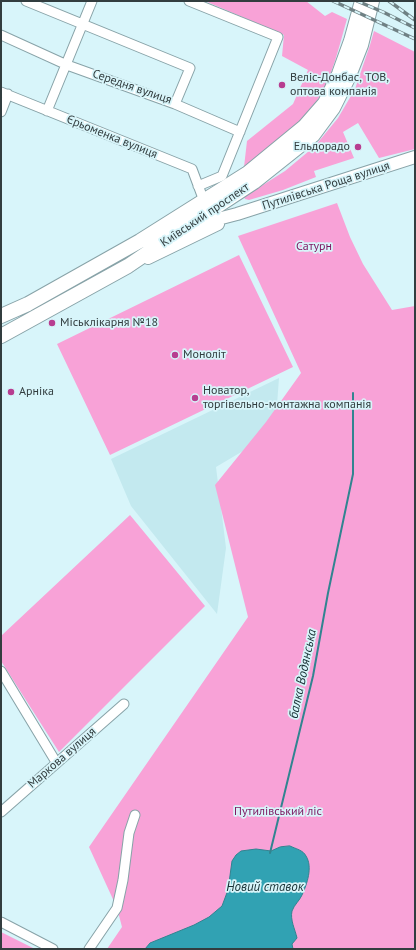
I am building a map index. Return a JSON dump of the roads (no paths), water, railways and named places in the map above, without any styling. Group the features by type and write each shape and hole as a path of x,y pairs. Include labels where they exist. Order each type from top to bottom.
{"main road":[{"path":"356,43 362,1"},
{"path":"356,43 372,1"},
{"name":"Київський проспект","path":"1,336 128,266 254,182 313,135 333,108 348,78 356,43"},
{"name":"Київський проспект","path":"1,316 28,304 140,241 248,173 304,127 325,103 356,43"},
{"path":"120,252 128,266"}],"street":[{"name":"Середня вулиця","path":"1,35 67,65 175,104 190,68 26,1"},
{"path":"47,111 92,1"},
{"path":"189,1 278,37 222,176 198,186"},
{"path":"1,112 4,93"},
{"name":"Єрьоменка вулиця","path":"4,93 192,169 204,201"},
{"path":"175,104 240,132"},
{"name":"Путилівська Роща вулиця","path":"237,214 415,157"},
{"path":"228,198 226,204 228,210 232,214 237,214"},
{"path":"140,241 237,214"},
{"path":"128,266 179,244 237,214"},
{"path":"1,671 56,762"},
{"name":"Маркова вулиця","path":"1,812 56,762 124,704"},
{"path":"89,949 117,908 123,880 129,834 135,815"},
{"path":"1,922 53,949"}],"water":[{"name":"Новий ставок","path":"290,846 303,852 309,865 306,886 292,911 292,921 297,938 292,944 293,949 145,949 150,943 194,925 209,917 222,906 228,890 232,861 241,851 256,849 271,851 280,847"}],"waterway":[{"name":"балка Водянська","path":"270,853 313,676 328,593 353,474 353,393"}],"railway":[{"path":"333,1 415,39"},
{"path":"357,1 415,28"},
{"path":"389,1 415,20"}],"place":[{"name":"Веліс-Донбас, ТОВ, оптова компанія","path":"282,85"},
{"name":"Ельдорадо","path":"358,147"},
{"name":"Міськлікарня №18","path":"52,323"},
{"name":"Моноліт","path":"175,355"},
{"name":"Арніка","path":"11,392"},
{"name":"Новатор, торгівельно-монтажна компанія","path":"195,398"}],"park label":[{"name":"Сатурн","path":"314,247"},
{"name":"Путилівський ліс","path":"278,812"}]}
